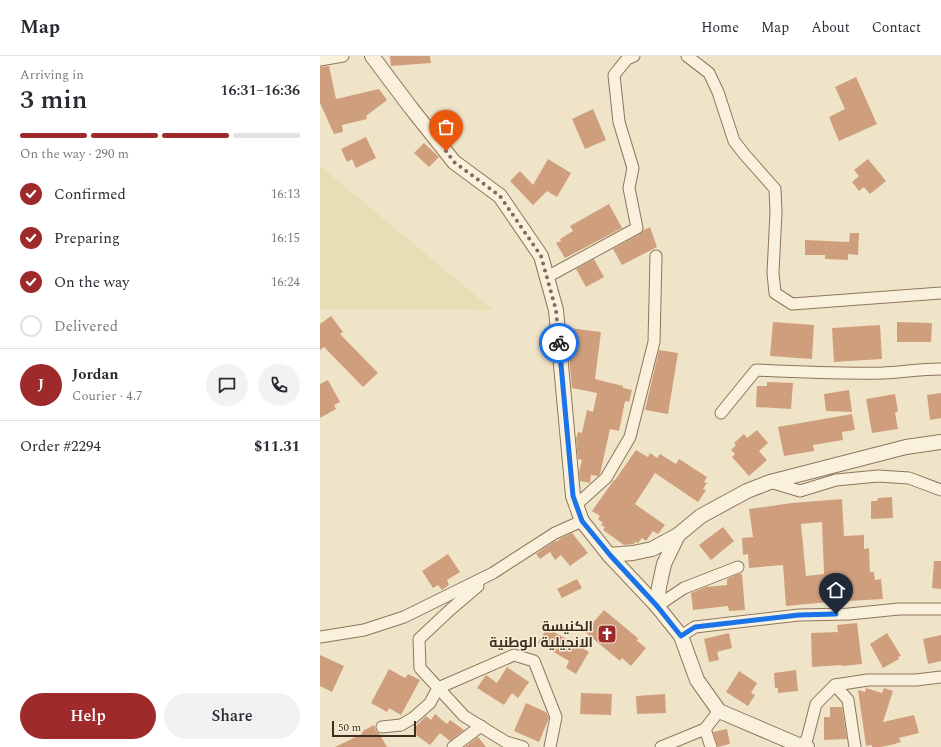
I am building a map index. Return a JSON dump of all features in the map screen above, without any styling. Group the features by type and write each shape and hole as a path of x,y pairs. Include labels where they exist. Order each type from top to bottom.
{"street":[{"path":"320,60 343,56"},
{"path":"372,56 454,162 500,196 541,256 556,310 573,496 582,521 610,555 657,606 681,636 697,680 719,711 804,747 816,704 835,685 868,680 916,680 941,677"},
{"path":"546,277 637,228 628,188 633,168 619,122 614,75 627,59 634,56"},
{"path":"687,56 709,73 718,92 734,141 775,189 776,212 773,273 775,293 792,304 941,293"},
{"path":"576,505 606,478 630,437 654,342 656,256"},
{"path":"721,413 756,370 884,373 941,369"},
{"path":"610,555 633,553 652,549 678,535 701,516 747,491 770,482 906,447 941,442"},
{"path":"770,482 800,491 836,480 878,476 909,478 941,490"},
{"path":"523,747 506,742 464,716 420,668 419,639 450,608 493,573 555,533 582,521"},
{"path":"657,606 664,564 678,535"},
{"path":"657,606 684,588 738,567"},
{"path":"320,637 364,630 404,617 493,573"},
{"path":"681,636 695,627 799,615 849,614 899,609 941,609"},
{"path":"382,727 401,725 413,718 430,704 438,688 514,655 534,662 556,717 550,747"},
{"path":"835,685 848,700 855,747"},
{"path":"661,747 705,729 719,711"},
{"path":"453,747 481,726"},
{"path":"705,729 711,747"}],"shaded area":[{"path":"320,166 493,310 320,309"}],"building":[{"path":"390,56 430,56 431,63 391,66"},
{"path":"329,66 336,99 379,89 387,100 366,116 367,119 342,125 343,132 334,134 320,103 320,67"},
{"path":"856,77 877,124 839,141 829,117 845,109 835,87"},
{"path":"593,109 606,140 585,149 572,119"},
{"path":"366,137 376,158 356,168 352,159 347,162 341,149"},
{"path":"424,143 439,157 429,167 414,153"},
{"path":"548,159 571,173 557,197 547,191 533,205 510,181 520,171 533,185"},
{"path":"868,159 886,181 870,194 864,187 859,191 852,182 859,176 854,170"},
{"path":"609,204 622,228 565,258 556,243 561,241 560,239 573,231 570,226"},
{"path":"650,227 657,247 622,265 613,249"},
{"path":"850,233 859,233 858,255 848,254 848,260 825,259 825,255 805,255 805,240 849,242"},
{"path":"594,259 604,277 586,287 576,269"},
{"path":"331,316 343,332 340,334 378,373 363,387 324,347 320,350 320,324"},
{"path":"773,322 814,325 812,359 770,356"},
{"path":"897,322 932,323 931,342 897,342"},
{"path":"880,325 882,359 834,362 832,328"},
{"path":"569,328 601,332 595,379 623,386 623,388 632,390 629,402 625,401 619,431 610,429 600,474 598,476 591,475 590,483 580,481 579,472 582,460 578,459 576,439 578,432 582,433 587,410 593,412 597,393 572,388 567,342"},
{"path":"659,350 678,353 668,414 645,410"},
{"path":"328,380 340,402 334,405 336,409 320,418 320,384"},
{"path":"767,382 793,383 791,409 756,407 757,386 767,386"},
{"path":"849,390 852,412 826,411 824,394"},
{"path":"941,393 941,418 930,420 927,395"},
{"path":"895,394 898,411 895,413 898,429 872,433 866,399"},
{"path":"852,414 855,430 842,432 843,440 813,445 814,451 784,456 778,427"},
{"path":"757,430 768,443 759,451 767,460 749,476 732,457 735,454 731,450 736,445 734,443 744,434 747,438"},
{"path":"636,450 648,457 650,453 657,458 660,454 676,464 679,459 707,477 704,482 707,483 703,489 706,490 698,502 655,473 635,504 665,525 658,534 653,531 646,541 642,538 638,543 635,542 634,544 624,545 603,530 605,527 601,525 603,523 598,519 600,516 592,511"},
{"path":"892,497 893,518 871,519 871,501 877,501 878,498"},
{"path":"842,499 844,536 864,535 864,549 869,548 870,572 874,572 875,580 881,579 883,599 849,600 786,606 783,565 749,568 748,554 743,555 742,538 753,537 749,509 792,503","holes":["822,522 824,574 806,576 801,524"]},
{"path":"723,527 734,541 711,560 699,545"},
{"path":"572,533 588,553 570,566 561,555 555,560 550,552 540,559 536,554 555,541 556,542"},
{"path":"448,554 460,572 447,580 449,585 442,590 438,585 433,588 422,571"},
{"path":"934,561 941,561 941,589 932,588"},
{"path":"738,574 742,574 745,610 729,611 728,606 693,610 691,593 706,587 727,585 727,579"},
{"path":"577,579 582,588 562,598 557,589"},
{"path":"604,610 639,639 636,640 646,648 631,666 622,658 620,661 585,632"},
{"path":"857,623 862,664 812,667 811,633 838,632 837,625"},
{"path":"547,628 589,652 576,674 566,668 569,661 538,643"},
{"path":"729,633 732,648 717,652 719,660 709,662 704,639"},
{"path":"887,633 901,656 898,657 899,659 883,668 870,644"},
{"path":"941,635 941,661 928,664 923,639"},
{"path":"320,655 344,666 332,692 320,686"},
{"path":"507,667 529,682 518,698 512,693 504,705 477,688 486,675 497,683"},
{"path":"389,669 405,678 408,674 420,680 401,715 389,708 387,712 371,703"},
{"path":"796,670 798,691 778,693 778,688 775,688 774,673"},
{"path":"739,671 757,683 751,693 755,695 748,706 726,692"},
{"path":"866,688 882,693 884,688 893,691 883,722 914,715 919,733 899,738 901,742 891,745 880,747 872,747 872,745 866,746 858,690 865,692"},
{"path":"581,693 612,694 611,715 580,714"},
{"path":"665,694 666,713 637,714 636,696"},
{"path":"526,703 546,712 549,718 539,742 514,731"},
{"path":"830,707 842,707 847,739 824,740 824,717 830,717"},
{"path":"435,714 447,724 450,720 464,730 450,741 440,733 430,745 416,735 417,733 413,729 426,716 431,720"},
{"path":"374,725 376,731 379,733 387,747 335,747 362,734 361,732"},
{"path":"727,729 730,744 718,747 713,732"},
{"path":"478,737 486,747 465,747"}],"way so far":[{"path":"446,151 454,162 500,196 541,256 556,310 559,343"}],"place":[{"name":"الكنيسة الانجيلية الوطنية","path":"607,634"}],"route":[{"path":"559,343 573,496 582,521 610,555 657,606 681,636 695,627 799,615 836,614"}]}
